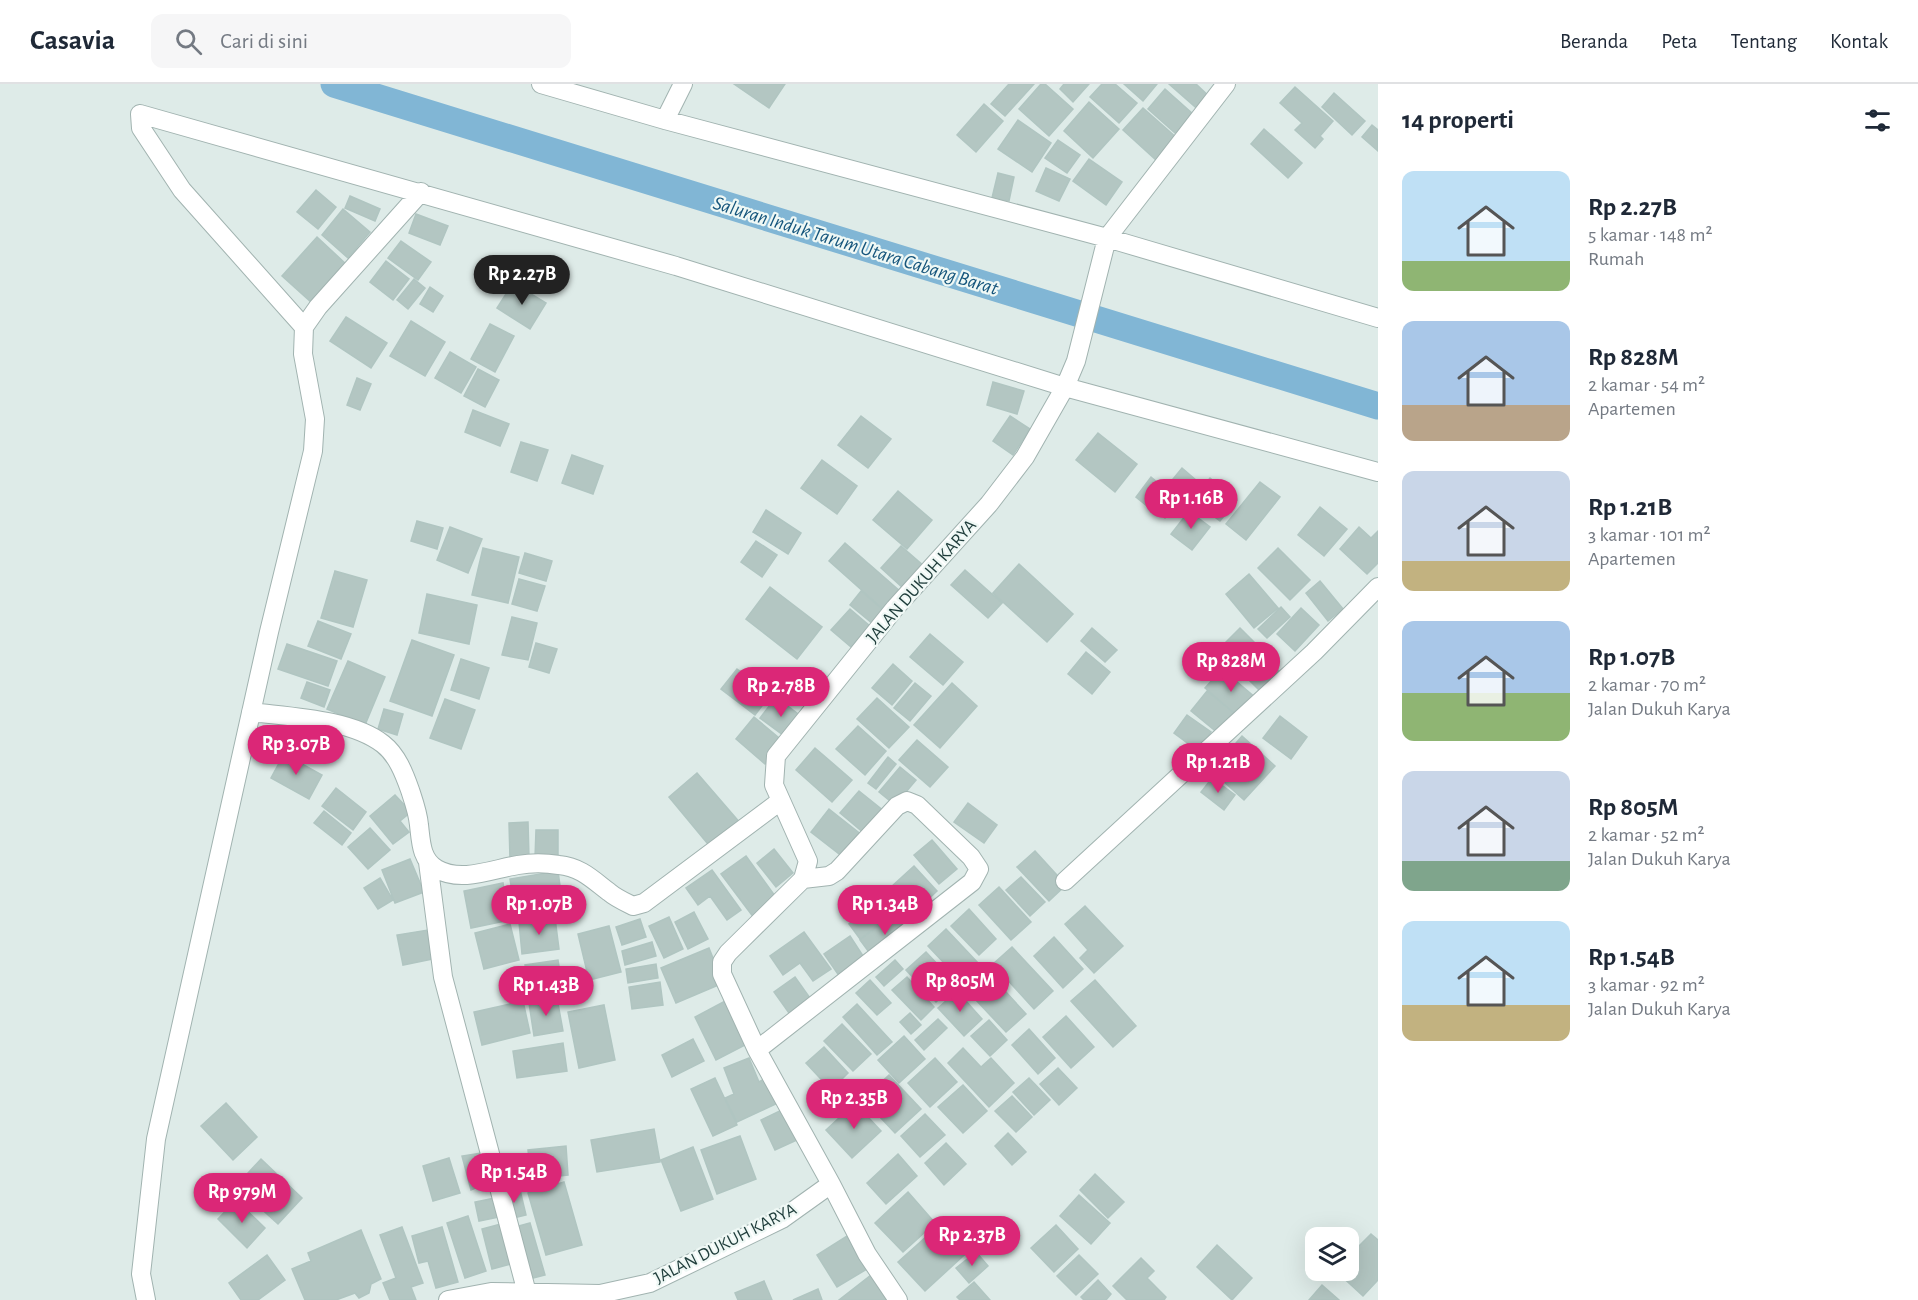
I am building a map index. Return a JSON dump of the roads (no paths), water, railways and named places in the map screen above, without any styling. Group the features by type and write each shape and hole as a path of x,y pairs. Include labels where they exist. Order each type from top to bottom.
{"street":[{"path":"541,84 665,120 1107,238 1378,318"},
{"path":"665,120 683,84"},
{"path":"1107,238 1226,84"},
{"path":"304,327 182,190 141,128 141,114 676,266 1065,387 1378,472"},
{"path":"146,1300 141,1274 156,1139 251,712 313,452 315,419 303,354 304,327 318,307 421,192"},
{"name":"JALAN DUKUH KARYA","path":"803,879 808,861 779,802 773,771 778,751 896,608 1008,481 1025,457 1065,387 1076,361 1107,238"},
{"path":"1065,880 1314,652 1378,587"},
{"path":"251,712 307,719 358,730 382,744 396,759 408,783 418,816 422,848 428,862 443,977 527,1293"},
{"path":"757,1050 972,882 979,869 971,857 917,804 907,801 897,806 837,871 829,876 803,879 728,953 722,962 722,974 757,1050 867,1254 898,1300"},
{"path":"428,862 438,870 454,875 521,864 560,865 582,871 610,893 633,906 644,903 779,802"},
{"name":"JALAN DUKUH KARYA","path":"448,1300 491,1292 600,1293 650,1283 782,1219 831,1184"}],"waterway":[{"name":"Saluran Induk Tarum Utara Cabang Barat","path":"334,84 1378,406"}]}
